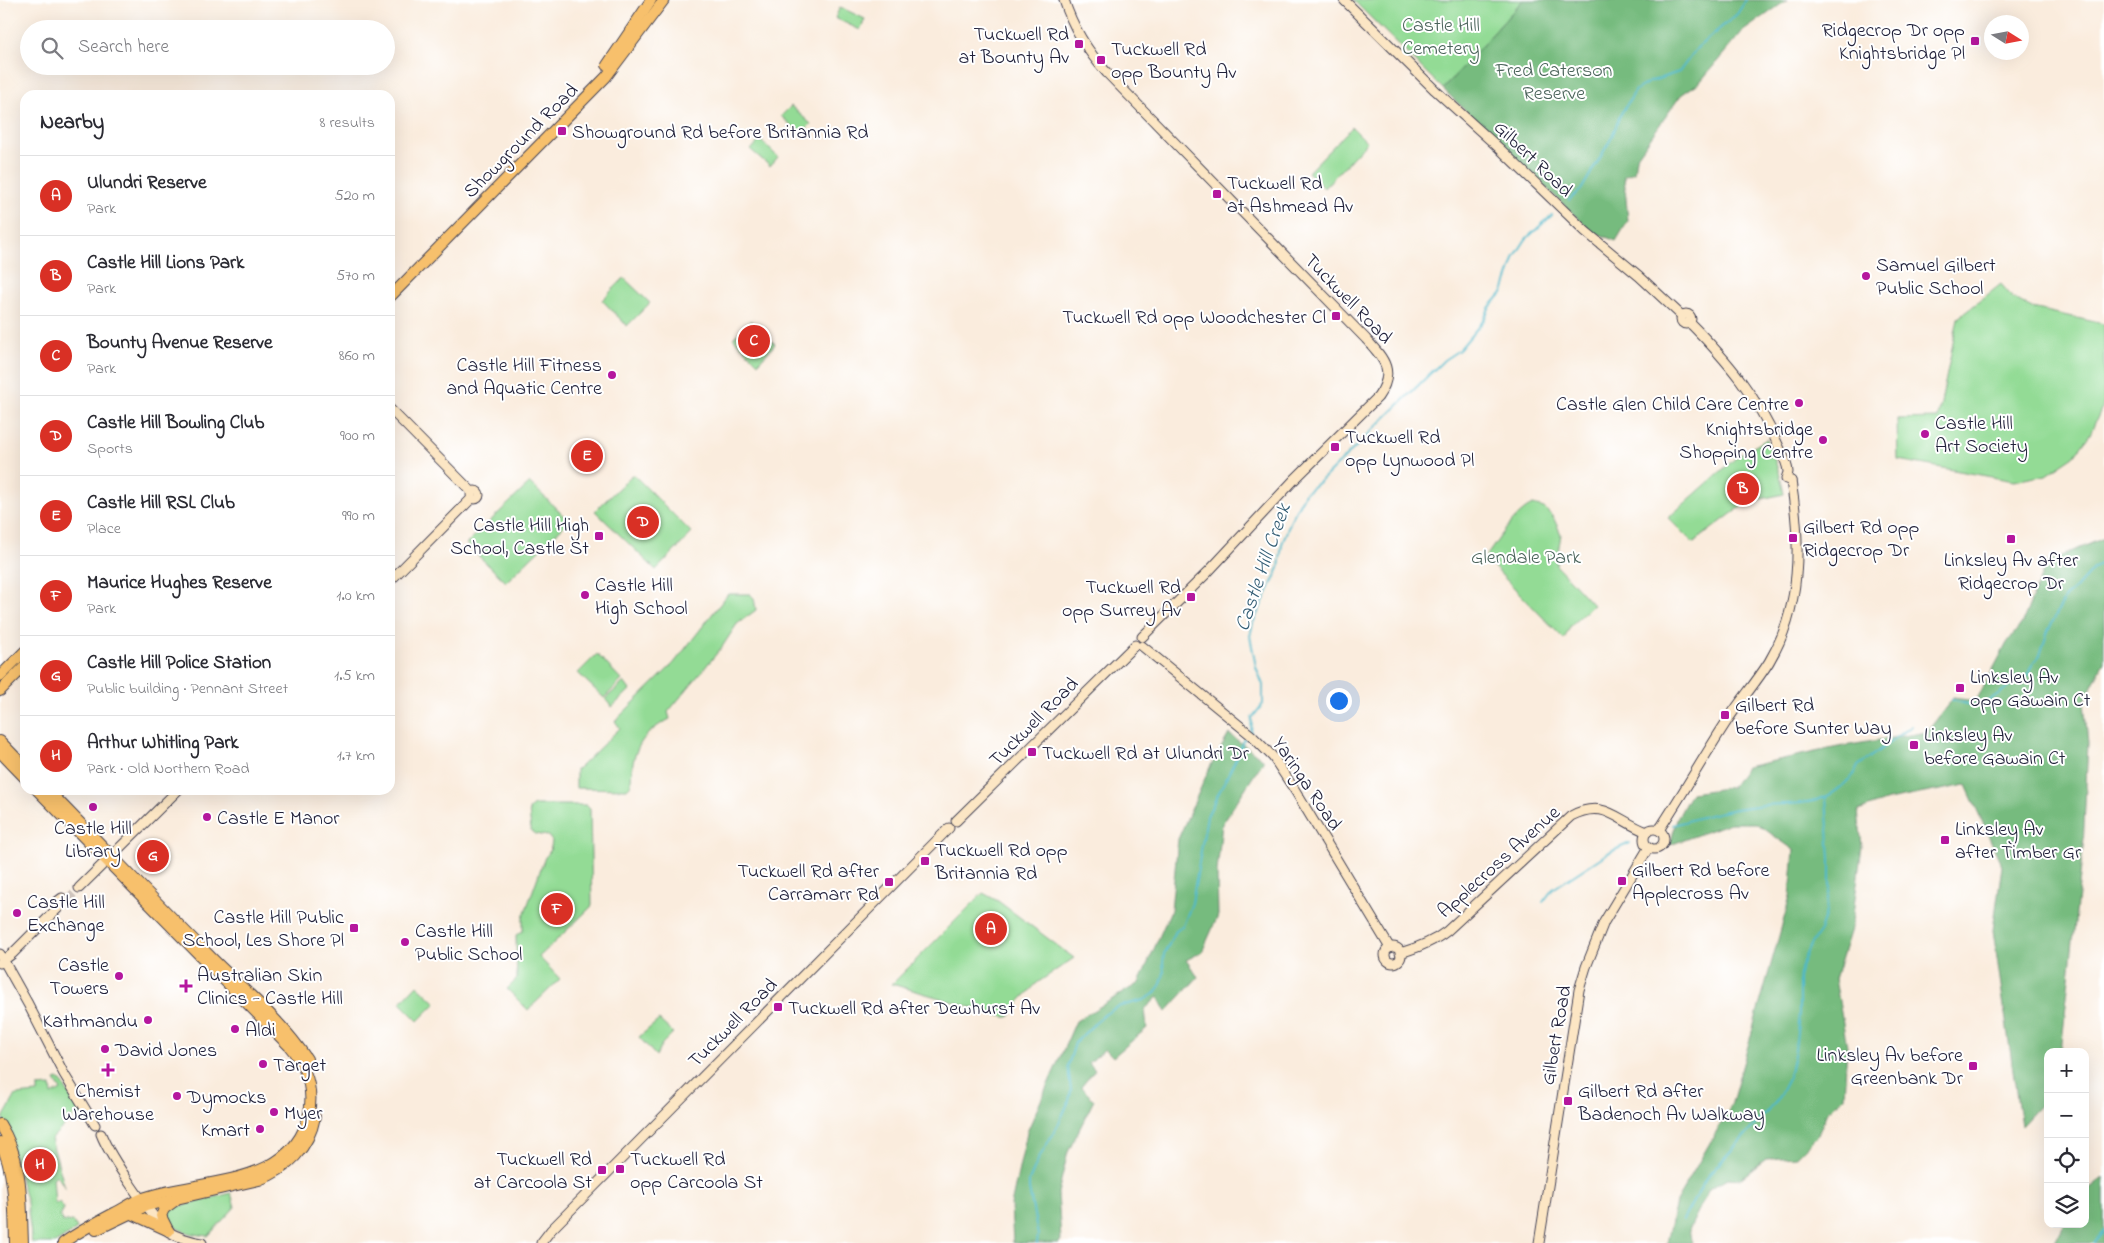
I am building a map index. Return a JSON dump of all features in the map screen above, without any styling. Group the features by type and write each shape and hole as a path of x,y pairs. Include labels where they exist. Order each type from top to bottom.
{"main road":[{"name":"Showground Road","path":"395,282 589,88 652,0"},
{"name":"Showground Road","path":"395,292 606,77 664,0"},
{"path":"0,676 20,656"},
{"path":"1,691 20,671"},
{"path":"0,741 20,762"},
{"path":"0,752 20,773"},
{"path":"42,795 109,858 298,1045 307,1059 317,1089 316,1110 310,1134 302,1149 281,1169 260,1180 178,1199 144,1202 130,1213 98,1229 76,1243"},
{"path":"52,795 109,858 289,1046 302,1064 311,1094 307,1122 300,1137 290,1150 271,1166 246,1175 144,1202 63,1243"},
{"path":"0,1124 16,1157 20,1184 15,1243"},
{"path":"0,1142 6,1156 23,1243"},
{"path":"169,1231 160,1216 164,1209 178,1199"},
{"path":"130,1213 169,1231"},
{"path":"18,1225 29,1243"}],"street":[{"name":"Tuckwell Road","path":"541,1243 551,1230 698,1080 953,825 1140,643 1294,480 1384,389 1388,371 1380,355 1107,73 1086,47 1064,0"},
{"name":"Gilbert Road","path":"1344,0 1435,90 1585,231 1639,276 1682,316 1684,314 1689,316 1689,322 1725,360 1752,393 1768,421 1790,477 1797,521 1798,560 1794,594 1785,627 1769,662 1725,724 1660,830"},
{"path":"395,414 472,495 395,576"},
{"name":"Yaringa Road","path":"1140,643 1251,735 1273,757 1390,948"},
{"path":"79,888 173,795"},
{"name":"Applecross Avenue","path":"1400,953 1419,947 1438,938 1447,931 1571,816 1580,811 1590,808 1609,811 1647,832"},
{"path":"1652,829 1660,830 1664,836 1664,842 1661,846 1656,849 1649,847 1644,840 1647,832 1652,829"},
{"name":"Gilbert Road","path":"1539,1243 1579,990 1604,922 1649,847"},
{"path":"62,898 58,901 62,908 1,959 64,1074 96,1125 93,1128 94,1132 100,1134 144,1202 169,1231 187,1240 202,1243"},
{"path":"1394,947 1400,953 1401,957 1397,962 1391,963 1386,960 1385,954 1390,948 1394,947"}],"green space":[{"name":"Castle Hill Cemetery","path":"1353,0 1523,0 1443,89"},
{"name":"Fred Caterson Reserve","path":"1523,0 1787,0 1742,32 1700,82 1681,95 1636,158 1634,172 1624,176 1628,221 1616,241 1591,231 1443,89"},
{"path":"840,7 865,19 860,30 835,18"},
{"path":"791,106 811,124 801,134 781,116"},
{"path":"1352,127 1367,142 1324,188 1308,172"},
{"path":"760,140 778,157 770,166 751,150"},
{"path":"624,278 650,303 627,326 602,300"},
{"path":"2001,284 2013,298 2032,308 2104,324 2104,403 2090,434 2074,456 2046,475 2014,481 1898,460 1897,419 1938,418 1958,318"},
{"path":"751,320 775,344 758,363 733,338"},
{"path":"1767,439 1780,475 1784,494 1747,502 1693,543 1668,518 1738,456"},
{"path":"633,474 692,533 656,570 595,511"},
{"path":"530,483 569,521 506,582 466,544"},
{"name":"Glendale Park","path":"1533,505 1544,508 1553,517 1561,534 1556,565 1593,605 1571,625 1564,639 1485,558 1513,520"},
{"path":"2104,538 2104,662 2084,702 2088,743 2083,848 2061,1048 2044,1048 2044,1101 2021,1126 1993,930 2002,866 1966,785 1888,800 1858,811 1862,846 1851,929 1835,979 1847,1046 1844,1097 1827,1112 1818,1135 1796,1157 1766,1159 1740,1179 1728,1178 1709,1189 1689,1230 1692,1243 1667,1243 1676,1202 1731,1106 1790,897 1794,850 1756,823 1730,823 1670,845 1677,819 1691,793 1732,787 1746,767 1838,747 1927,732 1953,698 1976,701 2007,643 2022,623 2047,562"},
{"path":"728,594 750,594 754,598 756,610 737,624 722,647 668,712 670,719 645,737 633,763 631,785 627,789 576,788 576,769 620,728 615,721 674,663"},
{"path":"597,654 622,680 604,698 578,673"},
{"path":"624,682 630,690 612,707 605,699"},
{"path":"1229,734 1264,760 1222,824 1217,872 1218,916 1202,952 1186,960 1198,977 1166,1012 1158,997 1145,1009 1147,1028 1113,1057 1105,1049 1089,1063 1095,1070 1081,1087 1094,1100 1068,1152 1058,1193 1061,1240 1059,1243 1013,1243 1011,1205 1027,1132 1076,1021 1139,983 1171,910 1178,839 1210,767"},
{"path":"534,805 586,805 590,809 592,906 539,957 560,979 528,1010 507,989 517,979 516,935 523,931 523,918 552,841 548,836 535,834 531,831 529,809"},
{"path":"983,893 998,901 1074,958 1037,983 1019,1002 1009,1017 892,984"},
{"path":"417,985 436,1003 418,1021 400,1003"},
{"path":"659,1020 673,1033 662,1044 656,1056 639,1037"},
{"path":"58,1079 83,1117 79,1118 76,1114 51,1139 65,1188 57,1175 53,1178 55,1204 59,1202 64,1209 60,1216 63,1222 73,1221 77,1229 55,1243 32,1243 27,1203 3,1118 16,1095 38,1093 38,1087 51,1086 52,1095 61,1090 55,1080"},
{"path":"2104,1177 2104,1243 2054,1243 2062,1228 2089,1228 2089,1189"},
{"path":"231,1193 235,1207 208,1236 179,1229 166,1218 166,1213 173,1208"}],"waterway":[{"name":"Castle Hill Creek","path":"1569,200 1581,190 1612,137 1619,117 1636,90 1649,82 1679,72 1697,48 1737,14 1746,0"},
{"name":"Castle Hill Creek","path":"1251,732 1252,718 1263,704 1263,685 1256,667 1250,636 1253,623 1279,568 1282,544 1291,520 1305,493 1324,478 1444,360 1459,350 1484,320 1489,308 1503,292 1515,256 1526,239 1552,215"},
{"path":"1952,700 1975,706 1985,703 2028,674 2040,655 2048,631 2065,597 2093,569 2104,561"},
{"path":"1673,825 1735,809 1809,802 1825,797 1835,792 1844,784 1853,775 1858,766 1912,726"},
{"name":"Castle Hill Creek","path":"1037,1243 1038,1235 1029,1181 1069,1101 1071,1091 1068,1066 1075,1043 1102,1016 1117,1007 1144,1000 1154,994 1161,984 1164,973 1164,954 1176,931 1183,926 1192,903 1207,816 1239,753 1243,740 1248,737"},
{"path":"1683,1220 1706,1178 1776,1102 1789,1077 1795,1050 1799,1014 1799,979 1802,964 1810,945 1820,931 1825,916 1830,887 1826,797"},
{"path":"1543,902 1553,889 1608,853 1630,843"},
{"path":"2093,1243 2104,1230"}],"tunnel":[{"path":"67,900 79,888"}],"place":[{"name":"Ridgecrop Dr opp Knightsbridge Pl","path":"1975,41"},
{"name":"Tuckwell Rd at Bounty Av","path":"1079,44"},
{"name":"Tuckwell Rd opp Bounty Av","path":"1101,60"},
{"name":"Showground Rd before Britannia Rd","path":"562,131"},
{"name":"Tuckwell Rd at Ashmead Av","path":"1217,194"},
{"name":"Samuel Gilbert Public School","path":"1866,276"},
{"name":"Tuckwell Rd opp Woodchester Cl","path":"1336,316"},
{"name":"Bounty Avenue Reserve","path":"754,341"},
{"name":"Castle Hill Fitness and Aquatic Centre","path":"612,375"},
{"name":"Castle Glen Child Care Centre","path":"1799,403"},
{"name":"Castle Hill Art Society","path":"1925,434"},
{"name":"Knightsbridge Shopping Centre","path":"1823,440"},
{"name":"Tuckwell Rd opp Lynwood Pl","path":"1335,447"},
{"name":"Castle Hill RSL Club","path":"587,456"},
{"name":"Castle Hill Lions Park","path":"1743,489"},
{"name":"Castle Hill Bowling Club","path":"643,522"},
{"name":"Castle Hill High School, Castle St","path":"599,536"},
{"name":"Gilbert Rd opp Ridgecrop Dr","path":"1793,538"},
{"name":"Linksley Av after Ridgecrop Dr","path":"2011,539"},
{"name":"Castle Hill High School","path":"585,595"},
{"name":"Tuckwell Rd opp Surrey Av","path":"1191,597"},
{"name":"Linksley Av opp Gawain Ct","path":"1960,688"},
{"name":"Gilbert Rd before Sunter Way","path":"1725,715"},
{"name":"Linksley Av before Gawain Ct","path":"1914,745"},
{"name":"Tuckwell Rd at Ulundri Dr","path":"1032,752"},
{"name":"Castle Hill Library","path":"93,807"},
{"name":"Castle E Manor","path":"207,817"},
{"name":"Linksley Av after Timber Gr","path":"1945,840"},
{"name":"Castle Hill Police Station","path":"153,856"},
{"name":"Tuckwell Rd opp Britannia Rd","path":"925,861"},
{"name":"Gilbert Rd before Applecross Av","path":"1622,881"},
{"name":"Tuckwell Rd after Carramarr Rd","path":"889,882"},
{"name":"Maurice Hughes Reserve","path":"557,909"},
{"name":"Castle Hill Exchange","path":"17,913"},
{"name":"Castle Hill Public School, Les Shore Pl","path":"354,928"},
{"name":"Ulundri Reserve","path":"991,929"},
{"name":"Castle Hill Public School","path":"405,942"},
{"name":"Castle Towers","path":"119,976"},
{"name":"Australian Skin Clinics - Castle Hill","path":"186,986"},
{"name":"Tuckwell Rd after Dewhurst Av","path":"778,1007"},
{"name":"Kathmandu","path":"148,1020"},
{"name":"Aldi","path":"235,1029"},
{"name":"David Jones","path":"105,1049"},
{"name":"Target","path":"263,1064"},
{"name":"Linksley Av before Greenbank Dr","path":"1973,1066"},
{"name":"Chemist Warehouse","path":"108,1070"},
{"name":"Dymocks","path":"177,1096"},
{"name":"Gilbert Rd after Badenoch Av Walkway","path":"1568,1101"},
{"name":"Myer","path":"274,1112"},
{"name":"Kmart","path":"260,1129"},
{"name":"Arthur Whitling Park","path":"40,1165"},
{"name":"Tuckwell Rd opp Carcoola St","path":"620,1169"},
{"name":"Tuckwell Rd at Carcoola St","path":"602,1170"}]}
